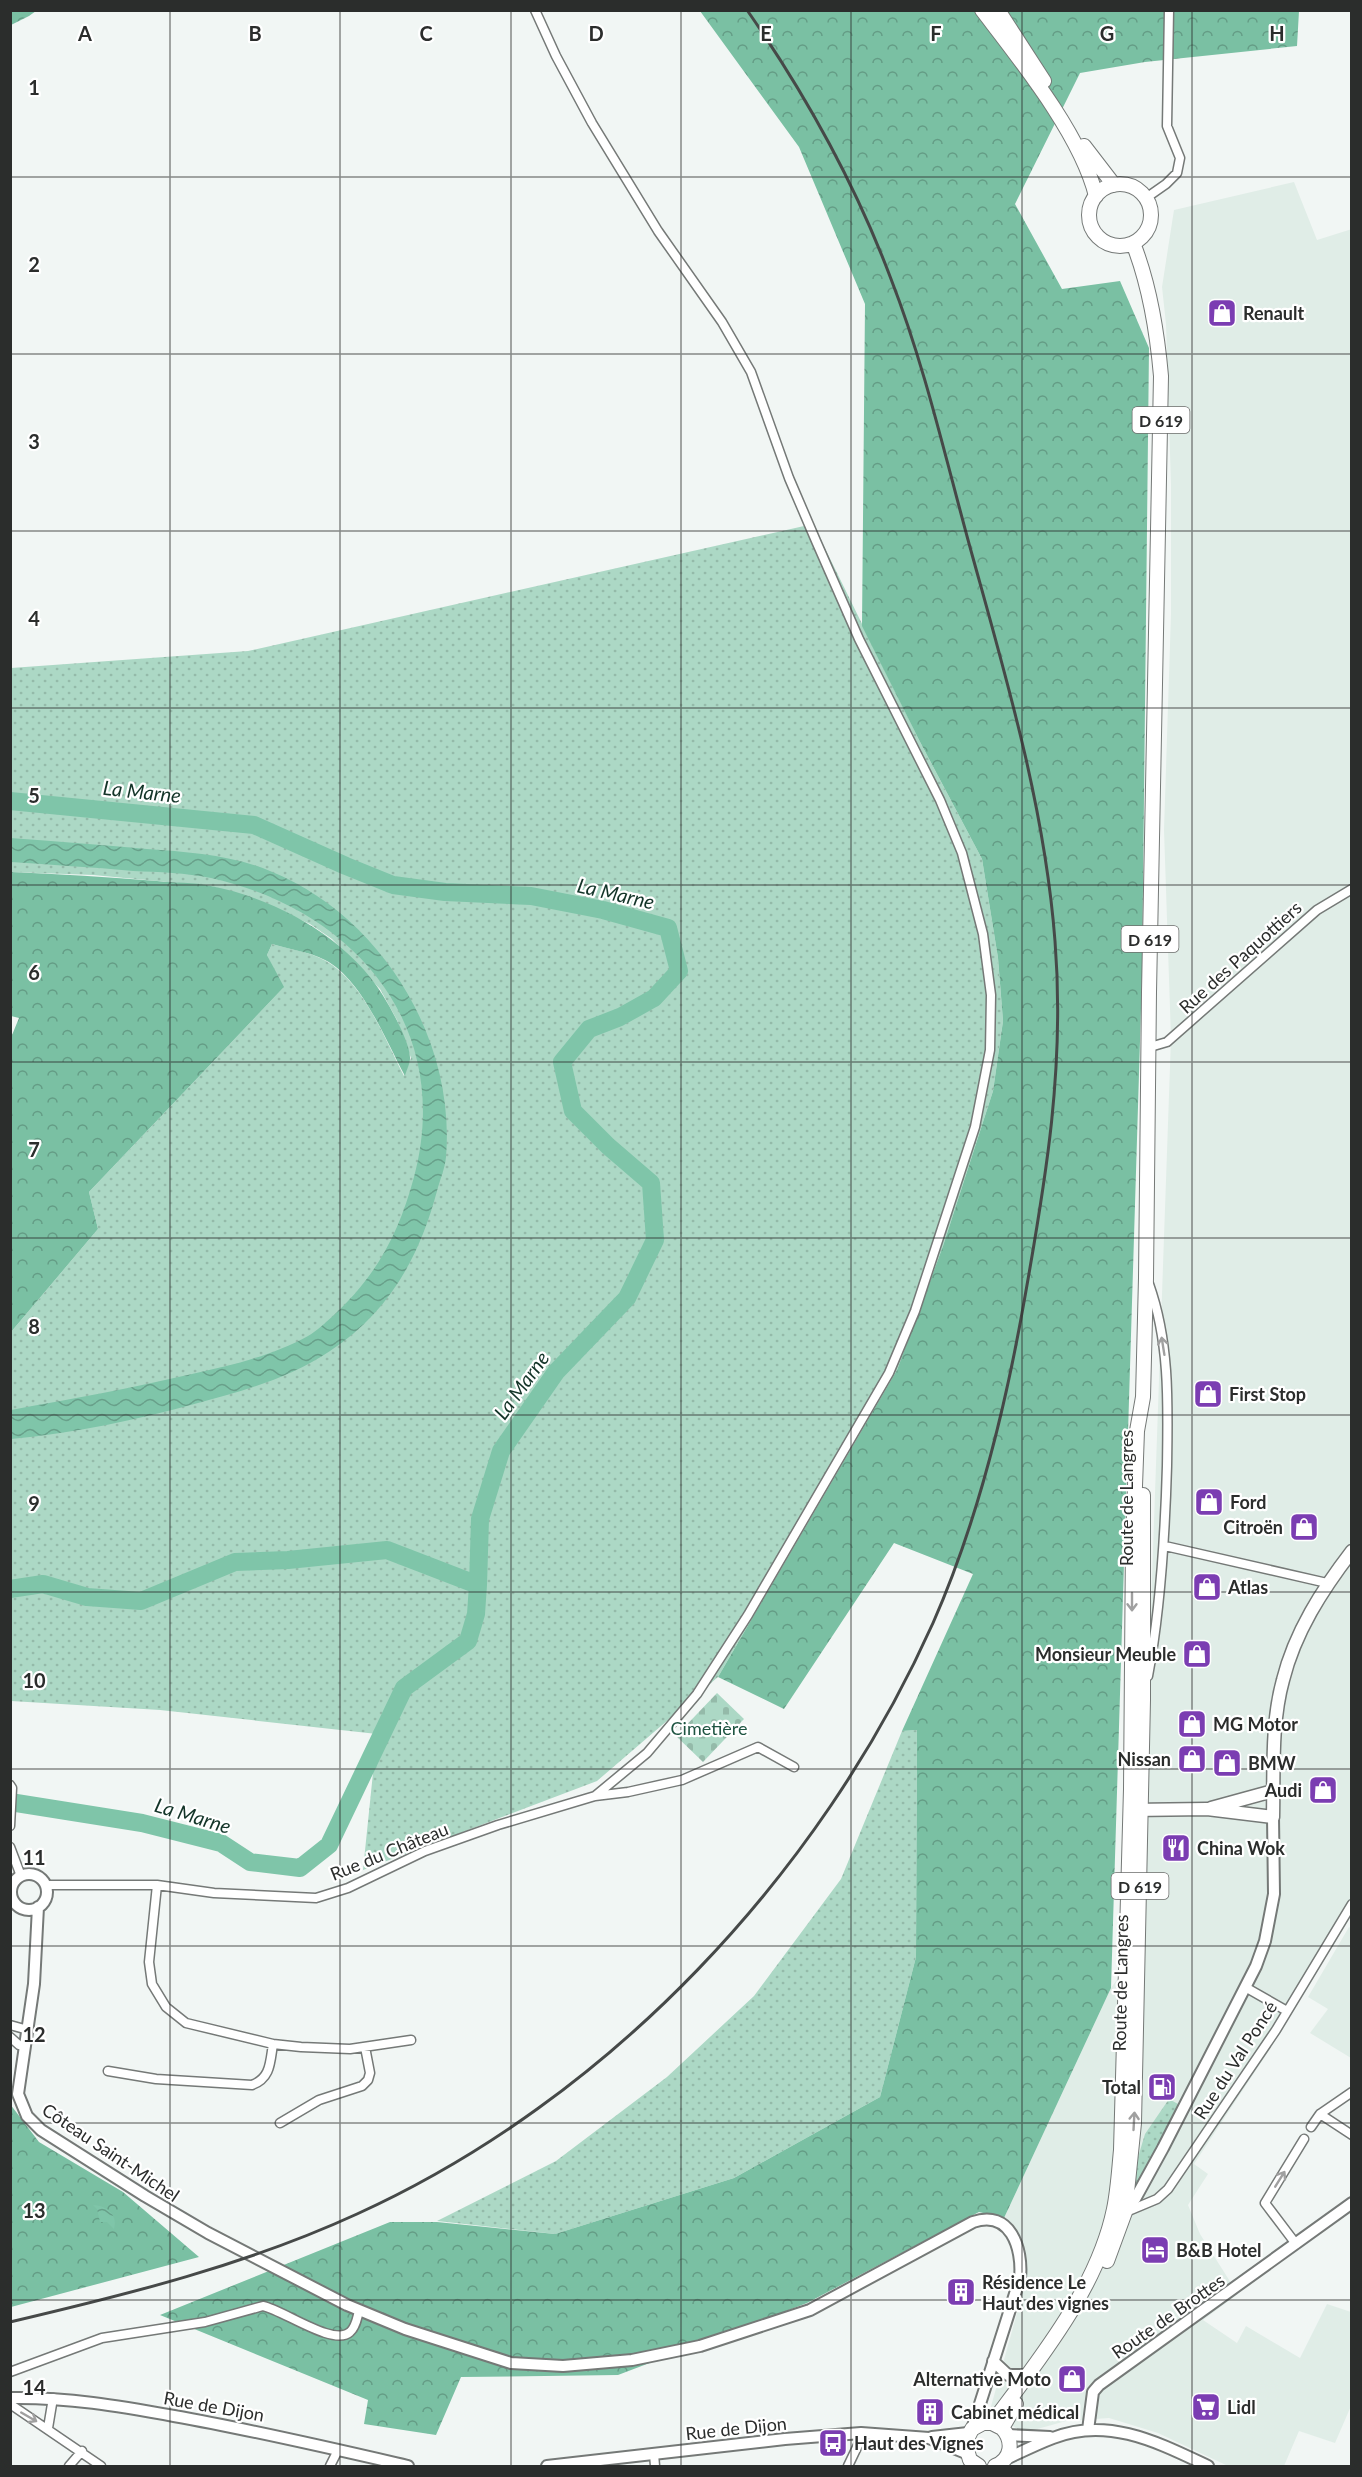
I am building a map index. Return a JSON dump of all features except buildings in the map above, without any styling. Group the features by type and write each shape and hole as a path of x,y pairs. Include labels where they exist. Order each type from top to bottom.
{"main road":[{"path":"982,10 1020,60 1076,147 1096,196"},
{"path":"998,10 1028,53 1090,156 1114,185"},
{"path":"1114,185 1130,186 1146,198 1151,212 1149,227 1145,234 1133,243 1115,245 1099,237 1094,230 1089,213 1096,196 1114,185"},
{"name":"D 619","path":"997,2427 1027,2375 1080,2294 1096,2263 1114,2209 1119,2178 1136,1810 1133,1530 1137,1431 1143,1397 1146,1278 1161,376 1157,328 1150,294 1133,243"},
{"name":"Route de Langres","path":"997,2427 1012,2410 1086,2301 1106,2264 1125,2212 1132,2150 1137,2061 1136,1810 1143,1700 1145,1428 1143,1397"},
{"path":"1136,1810 1207,1809 1273,1817 1274,1742 1282,1682 1292,1651 1327,1583 1352,1551"},
{"path":"1207,1809 1273,1791"},
{"path":"979,2466 967,2459 965,2443 970,2431 997,2427 1010,2446 1000,2463"}],"street":[{"path":"535,10 560,64 592,123 658,231 722,322 751,372 789,478 816,541 859,639 940,800 962,853 983,934 990,995 990,1050 975,1127 915,1311 889,1373 748,1615 697,1694 647,1753 596,1796"},
{"path":"1146,198 1177,173 1180,158 1167,126 1168,10"},
{"name":"Rue des Paquottiers","path":"1150,1047 1167,1042 1317,910 1352,890"},
{"path":"1143,1700 1152,1654 1165,1546 1168,1405 1164,1349 1153,1296 1146,1278"},
{"path":"1165,1546 1327,1583"},
{"path":"596,1796 628,1792 682,1780 758,1747 794,1767"},
{"path":"10,1826 11,1786"},
{"name":"Rue du Château","path":"46,1885 157,1885 214,1893 316,1898 348,1888 425,1851 498,1825 596,1796"},
{"path":"1125,2212 1136,2199 1245,1987 1262,1949 1274,1894 1273,1817"},
{"path":"10,1847 21,1876"},
{"path":"27,1874 38,1876 46,1885 45,1900 39,1907 27,1910 14,1906 13,1884 21,1876 27,1874"},
{"path":"157,1885 149,1962 152,1984 166,2007 186,2023 273,2044 333,2049 411,2040"},
{"name":"Rue du Val Poncé","path":"1125,2212 1157,2199 1168,2188 1287,2011 1352,1904"},
{"name":"Côteau Saint-Michel","path":"39,1907 37,1959 18,2094 22,2108 33,2123 145,2196 269,2265 359,2311 405,2329 511,2363 563,2366 632,2360 700,2346 810,2310 984,2219 1000,2224 1011,2233 1019,2251 1021,2267 1020,2278 993,2361"},
{"path":"1245,1987 1287,2011"},
{"path":"10,2025 28,2030"},
{"path":"10,2037 18,2045 25,2047"},
{"path":"108,2071 156,2079 252,2085 265,2078 273,2044"},
{"path":"280,2123 319,2100 362,2086 368,2080 370,2073 365,2047"},
{"path":"1311,2127 1320,2114 1352,2092"},
{"path":"1320,2114 1352,2134"},
{"path":"1296,2244 1265,2203 1304,2139"},
{"name":"Route de Brottes","path":"1088,2430 1093,2392 1099,2385 1352,2203"},
{"path":"10,2372 102,2338 205,2322 263,2306 341,2337 349,2334 355,2326 359,2311"},
{"path":"970,2431 993,2361 1008,2374 1027,2375"},
{"name":"Rue de Dijon","path":"10,2398 53,2398 100,2402 256,2431 408,2466"},
{"path":"48,2428 53,2398"},
{"path":"980,2403 997,2427 1053,2437"},
{"path":"10,2404 101,2466"},
{"path":"1000,2463 1053,2437 1088,2430 1112,2430 1135,2434 1208,2466"},
{"name":"Rue de Dijon","path":"547,2466 861,2433 929,2438 970,2431"},
{"path":"848,2466 860,2441 861,2433"},
{"name":"Rue de Dijon","path":"929,2438 967,2459"},
{"path":"330,2466 338,2450"},
{"path":"69,2466 82,2451"},
{"path":"654,2454 655,2466"}],"shaded area":[{"path":"1294,182 1317,240 1352,229 1351,1916 1272,2046 1194,2164 1208,2174 1188,2205 1200,2234 1238,2294 1203,2320 1237,2343 1246,2326 1300,2358 1327,2304 1351,2312 1351,2406 1335,2443 1299,2431 1284,2466 1228,2466 1158,2433 1109,2418 1066,2421 1023,2433 990,2410 1022,2295 1025,2253 1020,2235 1004,2218 1111,1988 1139,1949 1171,1038 1164,830 1171,614 1171,485 1166,324 1162,287 1174,210"},
{"path":"1349,1927 1352,1929 1351,2058 1310,2033 1328,2009 1308,1997"}],"green space":[{"path":"11,10 36,11 11,25"},
{"path":"700,11 1299,11 1297,46 1145,62 1080,73 1015,204 1062,289 1120,281 1149,348 1142,976 1111,1988 1004,2218 979,2212 807,2303 618,2375 461,2377 436,2435 364,2424 368,2400 160,2315 390,2222 437,2222 555,2234 734,2178 880,2097 916,1957 917,1730 902,1731 973,1574 894,1543 784,1709 718,1677 897,1370 943,1246 993,1091 1003,1021 998,958 982,859 862,626 865,304 799,147"},
{"path":"813,524 919,740 982,859 998,958 1003,1021 993,1091 943,1246 897,1370 718,1677 597,1781 363,1870 377,1734 160,1710 11,1701 11,1332 98,1229 89,1192 283,988 267,955 272,944 313,955 339,970 372,1012 404,1076 411,1058 397,1020 380,989 332,939 310,924 258,901 211,886 93,875 11,872 11,668 248,651"},
{"path":"11,872 191,883 237,892 263,901 313,927 356,961 374,982 388,1004 402,1031 410,1059 405,1076 362,996 338,969 319,957 272,944 267,955 284,987 89,1192 98,1229 11,1332 10,1040 19,1018 11,1016"},
{"name":"Cimetière","path":"717,1693 744,1719 703,1762 676,1736"},
{"path":"917,1730 916,1957 880,2097 734,2178 555,2234 437,2221 556,2161 667,2077 754,1996 841,1879 902,1731"},
{"path":"1169,2099 1178,2104 1155,2158 1136,2192 1132,2190 1136,2164 1145,2134"},
{"path":"10,2104 39,2142 123,2192 199,2257 11,2307"}],"water":[{"path":"10,838 194,853 241,861 270,871 310,891 345,918 377,949 403,986 424,1026 438,1068 446,1112 445,1165 421,1239 399,1282 369,1319 330,1351 299,1369 232,1394 128,1420 11,1439 11,1410 147,1384 237,1363 280,1349 315,1332 363,1284 393,1235 414,1177 423,1122 419,1072 405,1025 382,983 349,947 309,917 263,894 211,878 172,873 11,862"},
{"path":"93,2205 107,2209 113,2215 114,2229 107,2222 100,2222 97,2209"}],"waterway":[{"name":"La Marne","path":"10,801 254,825 393,885 445,892 531,896 603,910 668,928 679,971 654,998 620,1017 589,1029 562,1062 573,1111 608,1146 651,1183 655,1240 627,1298 556,1372 501,1451 480,1519 478,1585 387,1550 288,1560 235,1562 141,1601 87,1597 43,1584 10,1589"},
{"name":"La Marne","path":"10,1802 142,1823 221,1843 250,1862 300,1868 329,1845 404,1688 468,1641 476,1614 478,1585"}],"railway":[{"path":"10,2322 186,2277 273,2248 357,2214 450,2166 538,2109 621,2043 698,1970 768,1890 831,1805 886,1716 933,1623 977,1505 999,1424 1016,1343 1040,1211 1051,1122 1055,1078 1057,987 1055,941 1043,844 1012,700 935,417 904,313 862,208 828,140 789,74 747,10"}],"place":[{"name":"Renault","path":"1222,313"},
{"name":"First Stop","path":"1208,1394"},
{"name":"Ford","path":"1209,1502"},
{"name":"Citroën","path":"1304,1527"},
{"name":"Atlas","path":"1207,1587"},
{"name":"Monsieur Meuble","path":"1197,1654"},
{"name":"MG Motor","path":"1192,1724"},
{"name":"Nissan","path":"1192,1759"},
{"name":"BMW","path":"1227,1763"},
{"name":"Audi","path":"1323,1790"},
{"name":"China Wok","path":"1176,1848"},
{"name":"Total","path":"1162,2087"},
{"name":"B&B Hotel","path":"1155,2250"},
{"name":"Résidence Le Haut des vignes","path":"961,2292"},
{"name":"Alternative Moto","path":"1072,2379"},
{"name":"Lidl","path":"1206,2407"},
{"name":"Cabinet médical","path":"930,2412"},
{"name":"Haut des Vignes","path":"833,2443"}]}
